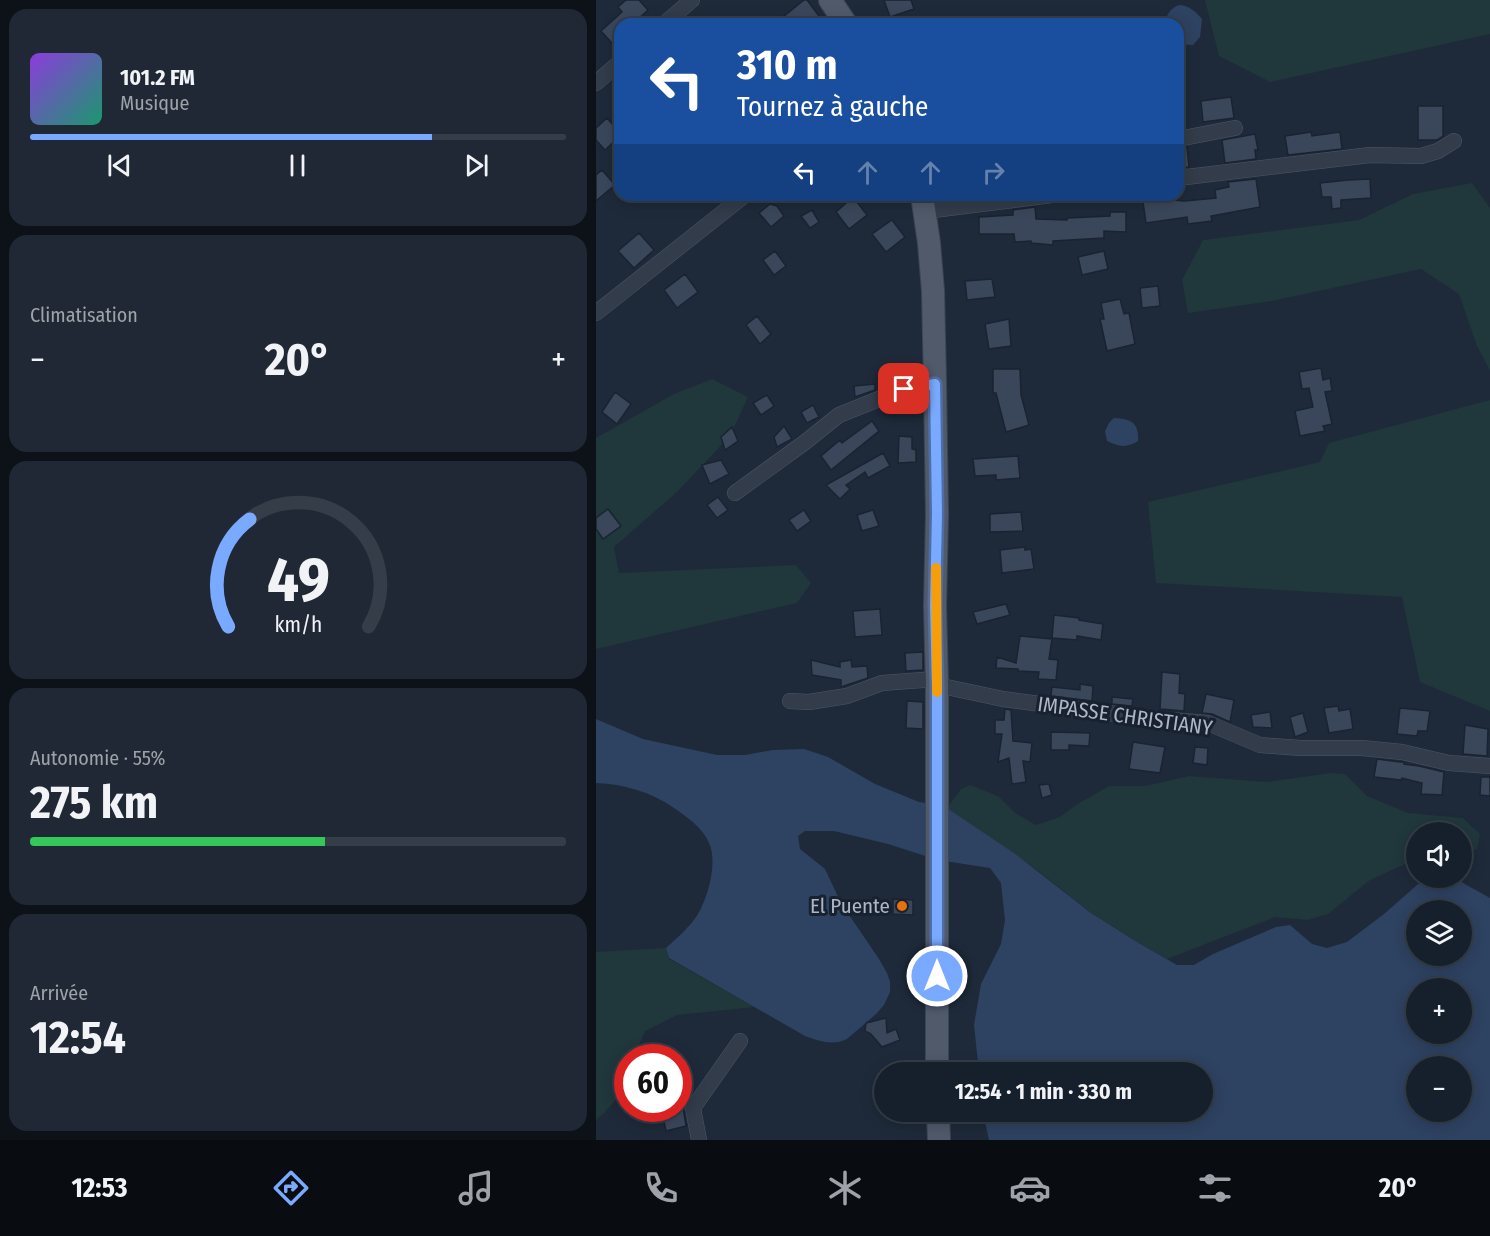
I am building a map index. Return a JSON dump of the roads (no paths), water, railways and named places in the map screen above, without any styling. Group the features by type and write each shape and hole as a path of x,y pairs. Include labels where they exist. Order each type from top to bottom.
{"main road":[{"path":"830,0 842,18"},
{"path":"924,203 933,291 937,514 935,606 937,1062"},
{"path":"938,1122 939,1140"}],"street":[{"path":"671,18 692,0"},
{"path":"596,84 614,68"},
{"path":"1184,138 1235,128"},
{"path":"1184,177 1370,155 1421,156 1438,151 1454,141"},
{"path":"596,313 736,201"},
{"path":"924,203 963,201"},
{"path":"735,493 839,415 904,389 935,384"},
{"name":"IMPASSE CHRISTIANY","path":"790,701 820,701 847,696 882,682 937,682 1003,699 1146,718 1208,723 1260,745 1300,748 1362,748 1402,752 1449,763 1490,766"},
{"path":"699,1140 693,1108 740,1041"}],"water":[{"path":"1179,5 1186,6 1202,19 1200,37 1193,45 1184,44 1184,18 1166,18 1173,8"},
{"path":"1114,418 1125,419 1133,423 1137,430 1138,441 1123,446 1107,441 1105,431"},
{"path":"596,719 643,739 717,755 745,755 773,750 804,749 828,757 875,784 919,802 947,808 1014,853 1091,913 1177,965 1194,965 1213,954 1276,927 1290,925 1312,944 1327,948 1347,942 1414,888 1472,888 1490,898 1490,1140 989,1140 985,1122 1213,1122 1213,1062 978,1062 974,1025 981,984 1001,944 1005,920 1001,883 990,868 938,860 888,844 834,831 805,831 798,836 800,849 825,869 841,903 887,973 890,992 884,1005 876,1014 847,1039 831,1042 805,1036 669,958 666,948 691,923 705,898 711,879 712,851 703,832 674,808 647,793 617,785 596,783"}],"place":[{"name":"El Puente","path":"902,906"}]}
